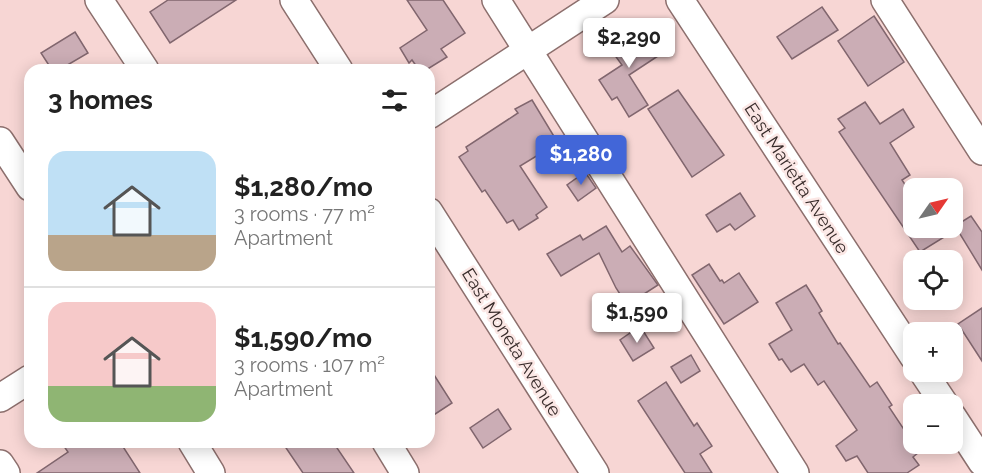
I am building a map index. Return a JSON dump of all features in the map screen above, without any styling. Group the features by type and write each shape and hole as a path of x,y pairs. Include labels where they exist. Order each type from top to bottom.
{"street":[{"path":"99,0 141,64"},
{"path":"294,0 335,64"},
{"path":"496,0 795,473"},
{"path":"435,110 605,0"},
{"name":"East Marietta Avenue","path":"680,0 903,340"},
{"path":"885,0 982,151"},
{"path":"0,141 24,178"},
{"name":"East Moneta Avenue","path":"435,221 595,473"},
{"path":"0,398 24,383"},
{"path":"963,434 982,462"},
{"path":"196,448 211,473"},
{"path":"390,448 405,473"},
{"path":"0,464 6,473"}],"building":[{"path":"168,0 236,0 170,43 150,12"},
{"path":"407,0 443,0 465,33 441,49 447,57 435,64 415,64 412,60 409,63 400,48 427,30"},
{"path":"822,7 838,30 792,59 777,37"},
{"path":"874,16 904,62 868,86 838,41"},
{"path":"636,24 658,56 629,75 648,105 629,117 617,97 612,100 599,80 622,65 611,50 618,45 614,39"},
{"path":"75,32 88,53 69,64 48,64 41,53"},
{"path":"678,90 724,155 692,177 648,109"},
{"path":"532,100 558,143 520,166 547,207 536,215 538,218 519,230 513,220 507,223 485,190 482,192 459,157 468,151 466,147 518,113 515,109"},
{"path":"865,102 880,124 903,109 914,127 890,143 910,175 902,180 903,227 839,132 845,128 838,119"},
{"path":"585,172 596,188 578,201 567,185"},
{"path":"740,193 755,216 735,230 730,224 717,232 706,215"},
{"path":"971,216 982,232 982,270 962,238 963,221"},
{"path":"606,226 622,252 630,246 658,285 627,305 599,253 561,276 547,254 580,235 583,240"},
{"path":"911,238 943,238 923,250 919,250"},
{"path":"709,264 720,281 724,283 739,273 758,302 724,324 692,275"},
{"path":"806,285 822,311 819,313 838,344 840,343 870,387 877,382 892,405 889,407 903,428 903,454 917,454 913,457 919,465 907,473 868,473 857,456 846,461 836,446 857,430 824,381 818,385 804,364 791,372 782,359 779,360 769,344 792,330 776,303"},
{"path":"982,308 982,361 963,332 963,322 961,322"},
{"path":"640,326 654,348 633,361 620,340"},
{"path":"691,355 700,371 681,383 671,367"},
{"path":"435,376 452,403 435,414"},
{"path":"666,382 694,426 697,423 712,446 700,454 712,473 685,473 638,401"},
{"path":"498,409 511,429 483,448 470,428"},
{"path":"65,448 124,448 140,473 37,473 68,452"},
{"path":"286,448 337,448 354,473 303,473"}]}
